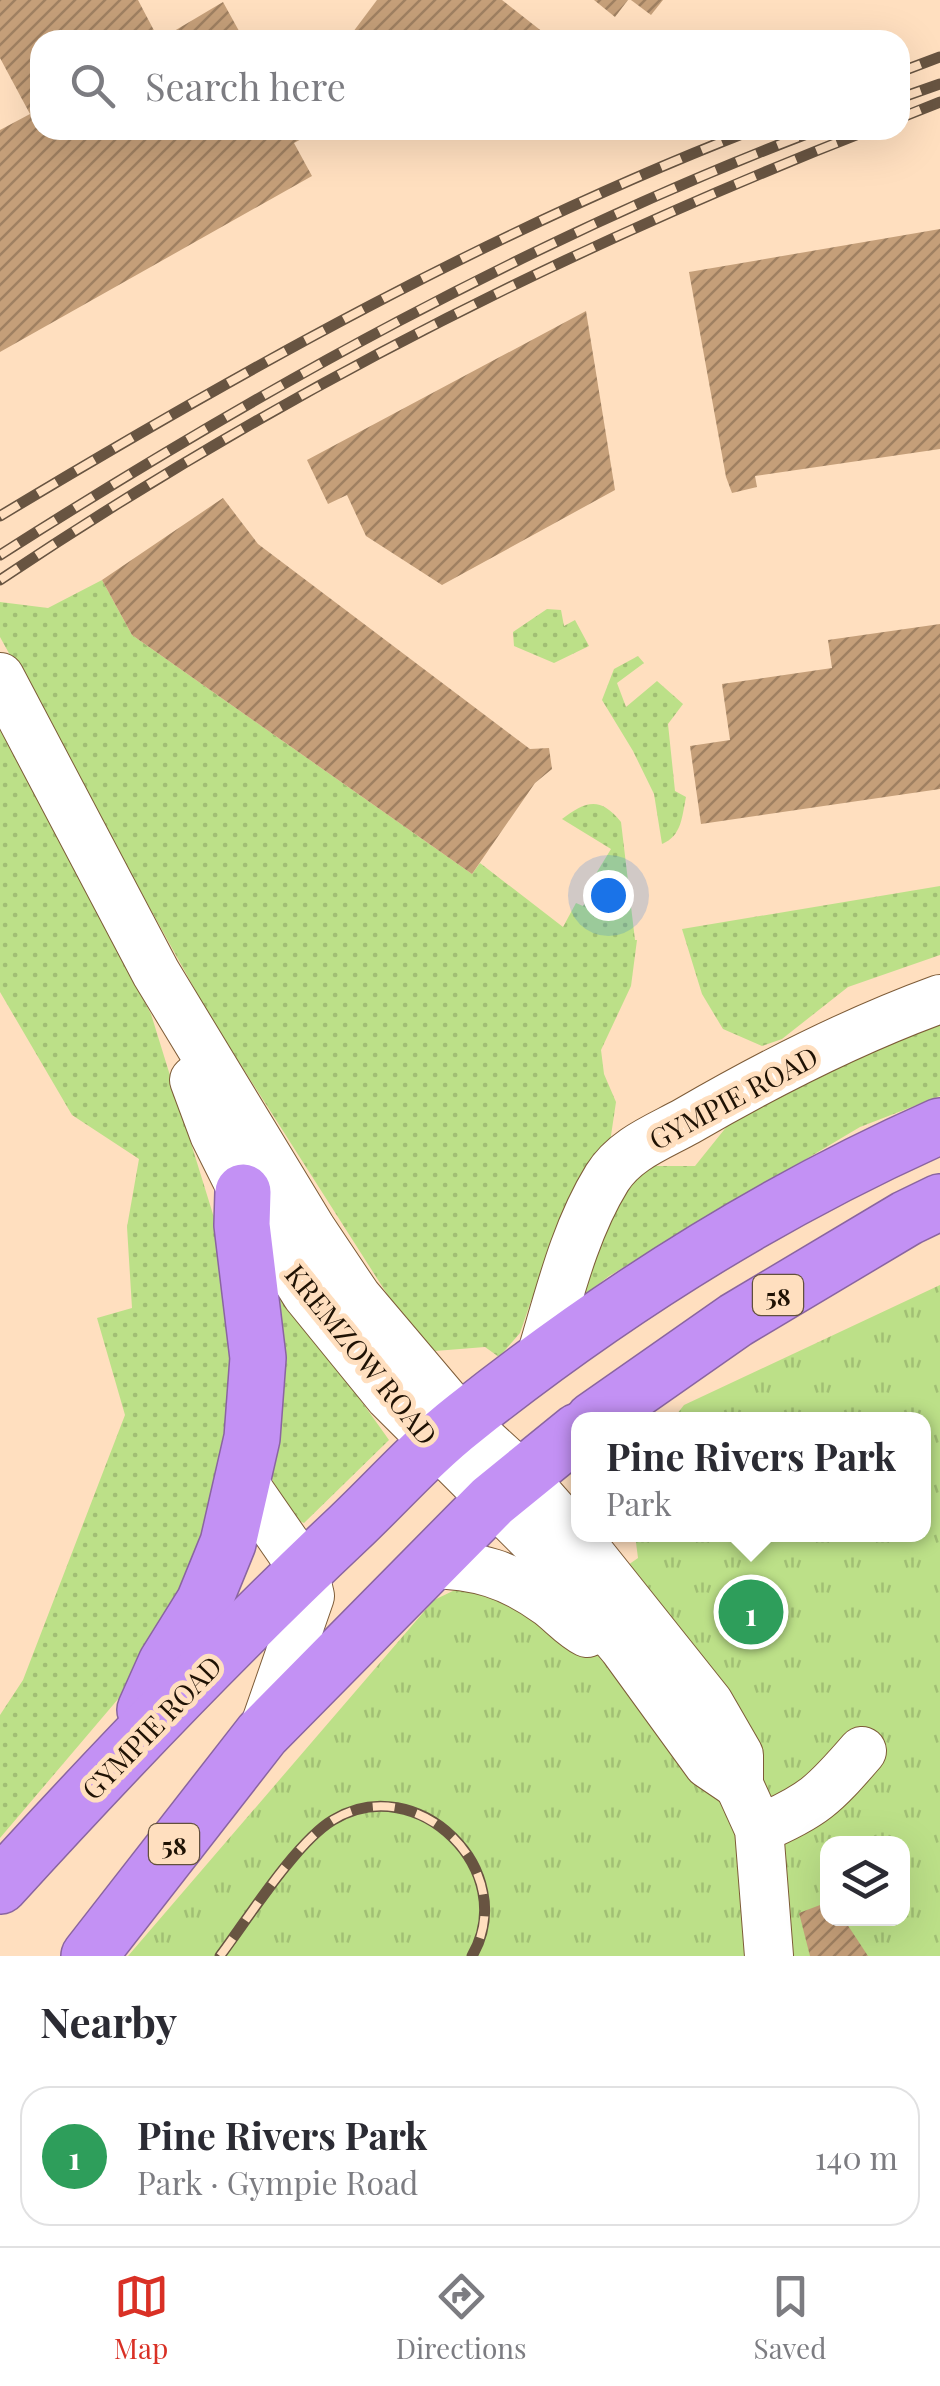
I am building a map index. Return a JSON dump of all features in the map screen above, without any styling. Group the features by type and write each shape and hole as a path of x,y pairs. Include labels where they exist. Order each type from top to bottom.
{"highway":[{"name":"GYMPIE ROAD","path":"0,1886 304,1570 449,1433 604,1314 696,1254 829,1179 940,1126"},
{"path":"125,1753 166,1663 204,1602 228,1543 243,1482 252,1438 258,1358 242,1224 242,1192"},
{"name":"58","path":"609,1412 736,1320 940,1202"},
{"name":"58","path":"89,1956 262,1734 428,1564 507,1488 571,1437"}],"street":[{"name":"KREMZOW ROAD","path":"0,677 156,973 302,1214 449,1433"},
{"name":"KREMZOW ROAD","path":"156,973 214,1134 242,1192 306,1294 389,1396 449,1433 507,1488"},
{"name":"GYMPIE ROAD","path":"539,1363 575,1248 609,1174 632,1151 875,1023 940,1000"},
{"path":"243,1482 304,1570 310,1596 262,1734"},
{"path":"507,1488 571,1531"},
{"path":"507,1488 533,1540 623,1647 708,1764 739,1785"},
{"path":"587,1542 708,1703 740,1755 739,1785 759,1829 770,1956"},
{"path":"428,1564 466,1565 510,1579 582,1631 623,1647"},
{"path":"759,1829 807,1808 862,1750"}],"green space":[{"path":"102,580 132,635 472,874 480,863 563,927 576,903 583,906 599,881 597,872 611,849 562,819 593,804 606,808 621,822 637,940 631,986 601,1050 604,1074 616,1102 609,1149 531,1301 520,1333 499,1357 485,1347 435,1351 410,1330 209,1015 0,637 0,602 48,608"},
{"path":"547,609 561,610 564,626 575,620 589,646 554,663 514,646 513,632"},
{"path":"638,656 644,663 617,683 626,707 657,681 683,704 668,724 675,791 686,797 677,831 662,844 654,794 602,700 614,669"},
{"path":"0,725 151,1014 229,1266 234,1447 187,1595 147,1665 0,1838 0,1715 23,1680 125,1415 97,1318 132,1308 127,1227 139,1159 72,1115 0,992"},
{"path":"940,886 940,955 848,987 782,1039 762,1046 723,1029 702,994 682,929"},
{"path":"940,1023 940,1096 860,1127 609,1276 574,1303 592,1233 643,1166 695,1166 740,1110"},
{"path":"940,1285 940,1956 128,1956 434,1600 457,1589 482,1585 545,1623 638,1558 636,1542 931,1542 931,1412 678,1412 684,1405"},
{"path":"280,1287 389,1440 304,1523 286,1508 269,1471 272,1293"}],"building":[{"path":"0,0 138,0 154,30 30,30 30,114 0,58"},
{"path":"377,0 502,0 540,30 354,30"},
{"path":"594,0 628,0 615,17"},
{"path":"631,0 663,0 651,15"},
{"path":"223,2 238,30 176,30"},
{"path":"30,114 30,140 300,140 294,143 312,176 0,352 0,130"},
{"path":"940,229 940,449 755,476 757,487 732,493 689,272"},
{"path":"586,311 615,490 442,585 366,536 347,495 328,504 307,460"},
{"path":"223,498 258,544 530,749 549,748 552,769 535,783 472,874 132,635 102,580"},
{"path":"940,624 940,789 701,824 690,746 730,740 722,684 832,668 828,640"},
{"path":"820,1905 820,1926 848,1926 868,1956 810,1956 799,1913"}],"railway":[{"path":"910,68 940,57"},
{"path":"910,94 940,84"},
{"path":"910,114 940,102"},
{"path":"0,516 182,409 368,307 557,213 728,140"},
{"path":"0,555 197,434 398,322 605,219 792,140"},
{"path":"0,580 208,449 422,331 643,225 844,140"},
{"path":"220,1956 304,1845 333,1820 365,1808 397,1808 427,1818 452,1837 472,1862 483,1892 484,1924 472,1956"}],"place":[{"name":"Pine Rivers Park","path":"751,1612"}]}
